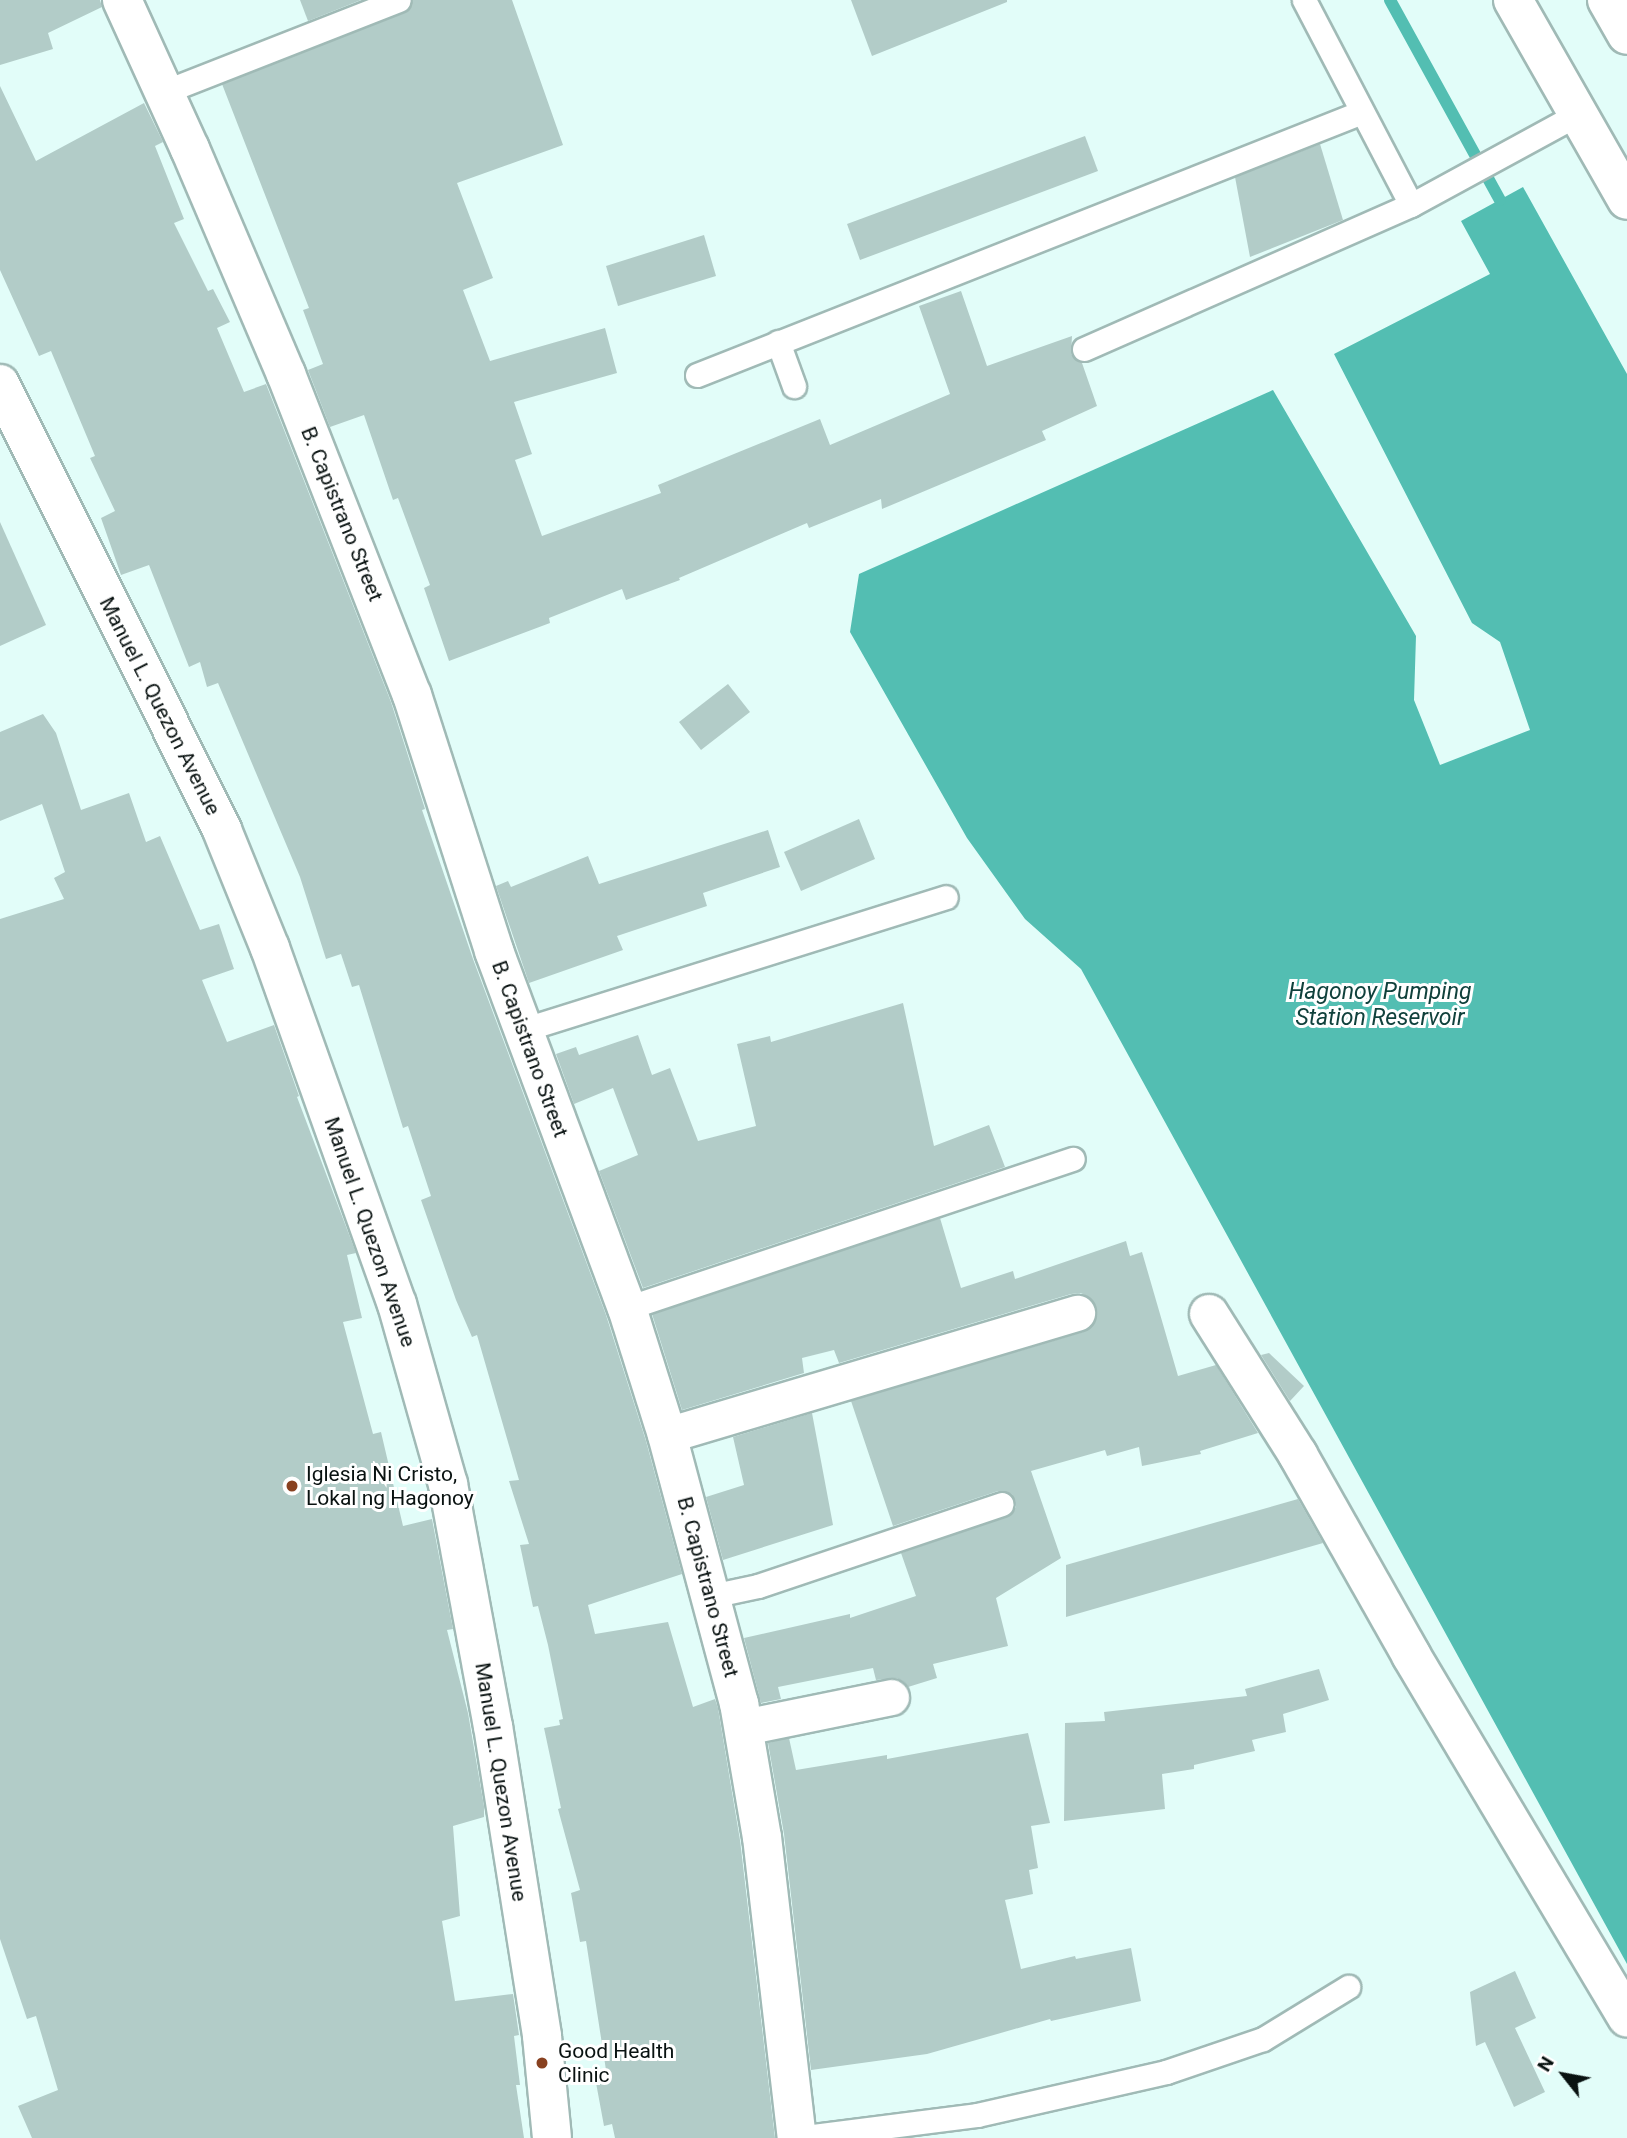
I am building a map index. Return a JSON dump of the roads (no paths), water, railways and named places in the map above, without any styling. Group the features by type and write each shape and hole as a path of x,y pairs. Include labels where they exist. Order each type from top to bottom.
{"street":[{"name":"B. Capistrano Street","path":"122,0 291,386 412,695 494,951 627,1308 667,1435 744,1727 762,1837 797,2138"},
{"path":"1513,0 1627,200"},
{"path":"1607,0 1627,35"},
{"name":"Manuel L. Quezon Avenue","path":"0,384 222,830 270,948 397,1304 447,1484 493,1727 542,2036 552,2138"},
{"path":"667,1435 1077,1313"},
{"path":"1209,1314 1298,1455 1418,1666 1627,2018"},
{"path":"744,1727 891,1697"}],"lane":[{"path":"164,92 399,0"},
{"path":"1304,0 1411,205"},
{"path":"698,375 1362,112"},
{"path":"1084,349 1437,193 1578,114"},
{"path":"778,342 794,386"},
{"path":"522,1030 946,897"},
{"path":"627,1308 1073,1159"},
{"path":"711,1596 758,1586 1002,1504"},
{"path":"797,2138 977,2115 1166,2072 1263,2039 1348,1987"}],"water":[{"name":"Hagonoy Pumping Station Reservoir","path":"1523,187 1627,374 1627,1964 1081,969 1025,919 967,838 850,632 859,574 1273,390 1416,636 1414,700 1440,765 1530,730 1500,642 1472,623 1334,354 1490,274 1461,221"}],"waterway":[{"path":"1390,0 1500,200"}],"place":[{"name":"Iglesia Ni Cristo, Lokal ng Hagonoy","path":"292,1486"},
{"name":"Good Health Clinic","path":"542,2063"}]}
